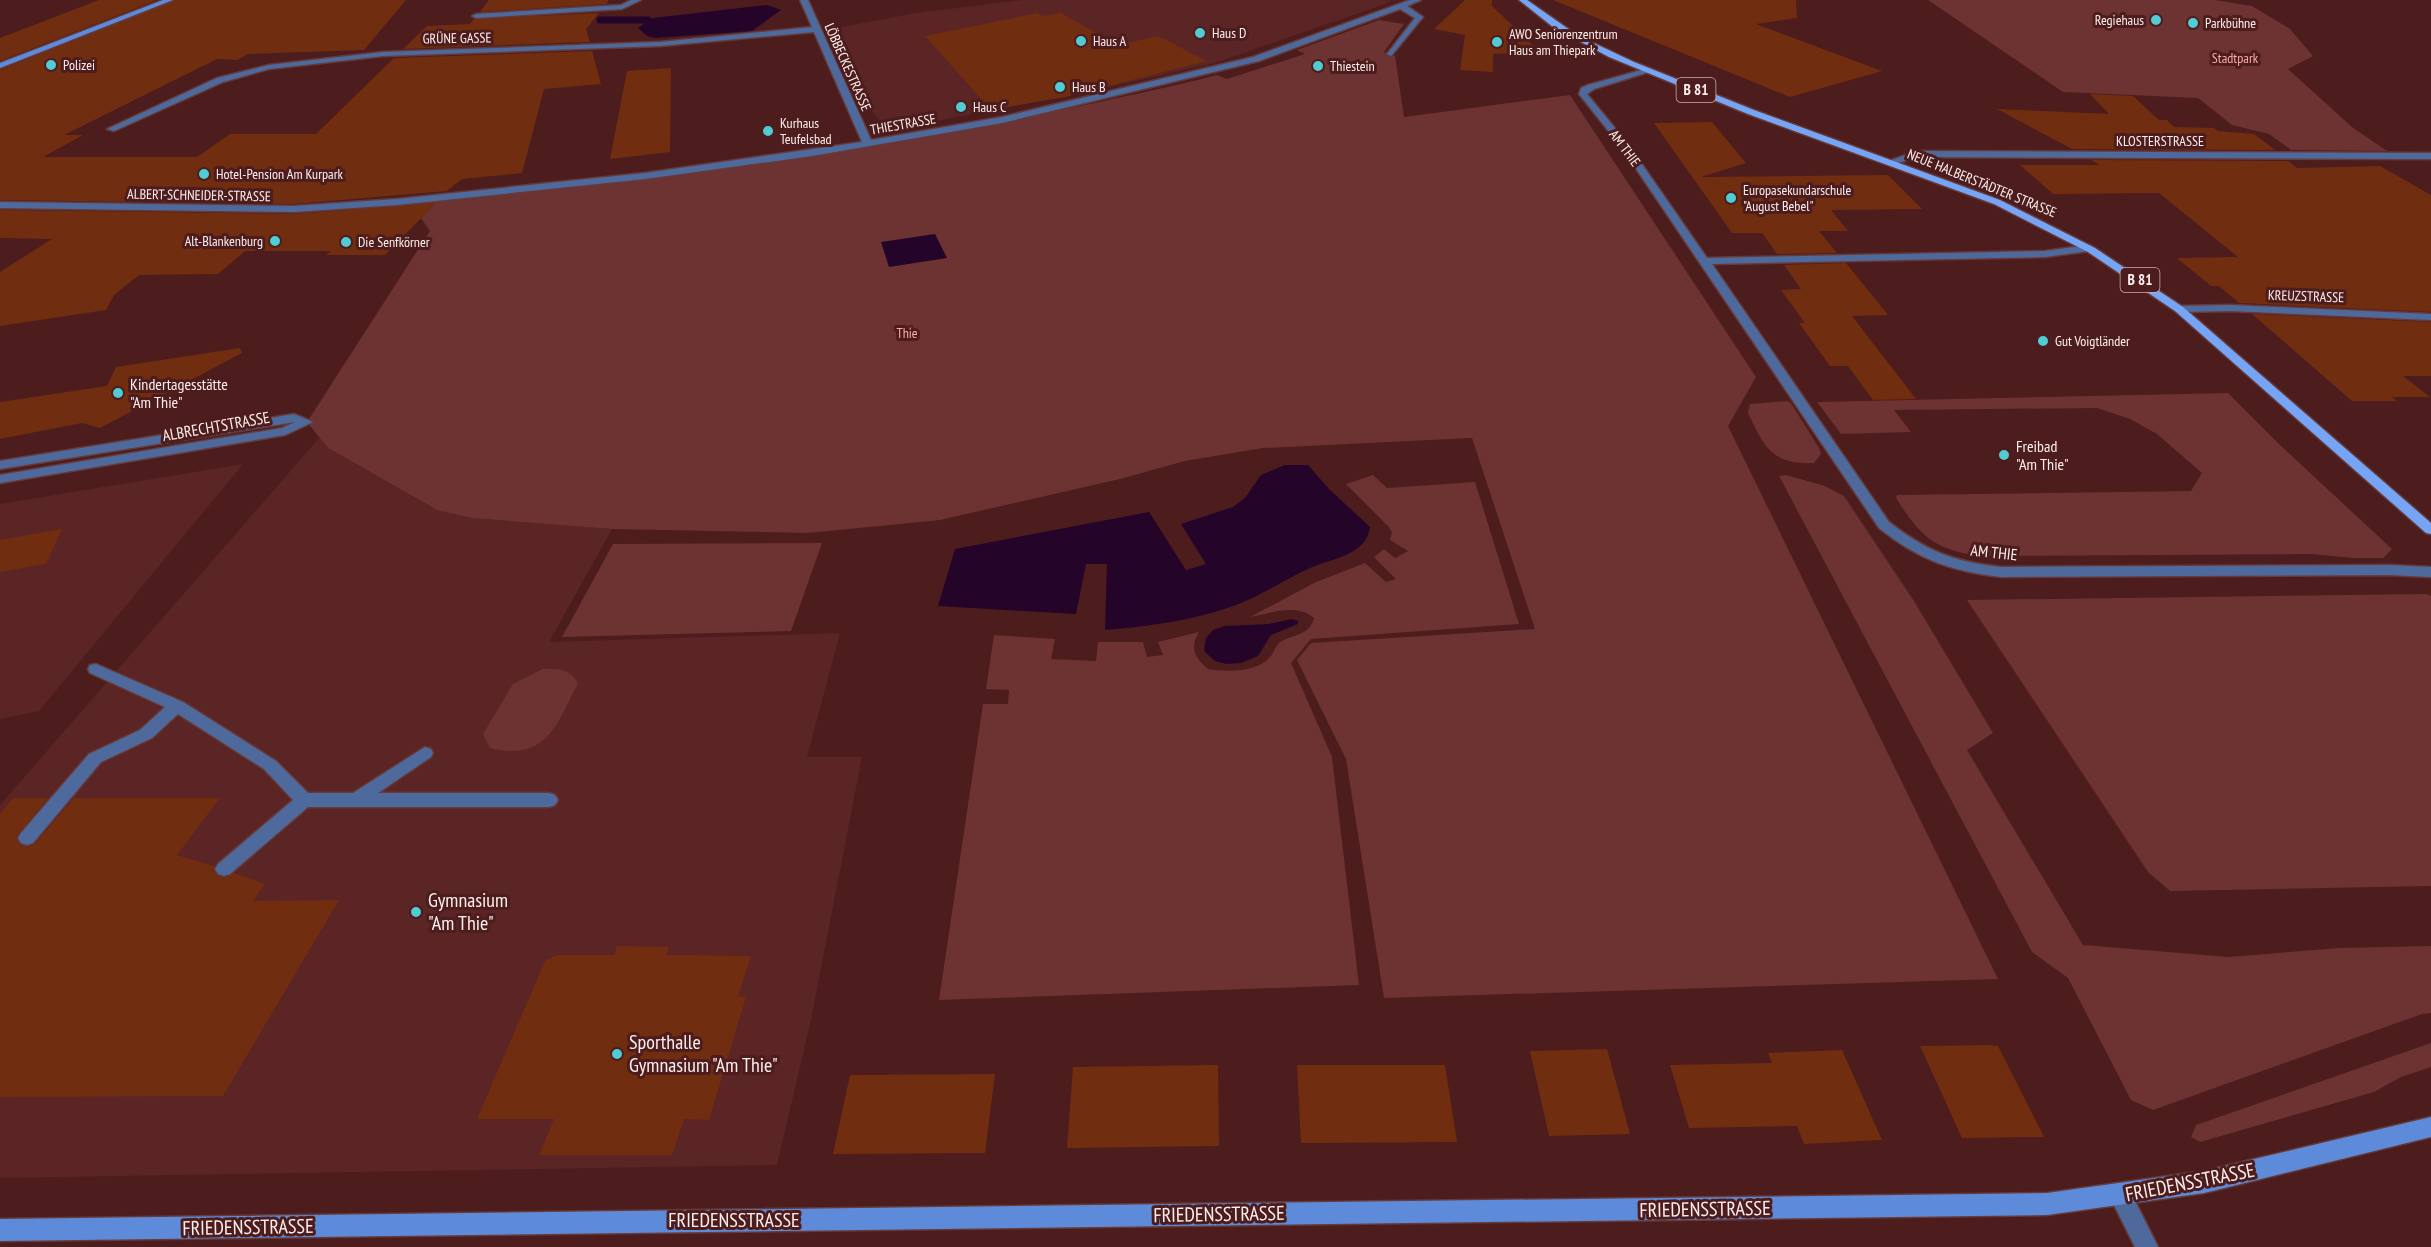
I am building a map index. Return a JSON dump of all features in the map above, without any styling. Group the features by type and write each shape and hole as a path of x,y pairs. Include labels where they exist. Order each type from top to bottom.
{"main road":[{"name":"NEUE HALBERSTÄDTER STRASSE","path":"1523,0 1549,21 1582,40 1648,71 2025,214 2090,248 2179,309 2431,530"}],"street":[{"path":"0,66 169,0"},
{"path":"476,16 622,7 637,0"},
{"name":"LÖBBECKESTRASSE","path":"804,0 868,144"},
{"name":"THIESTRASSE","path":"397,202 645,176 868,144 1002,120 1245,62 1417,0"},
{"path":"1391,54 1419,16 1401,6"},
{"name":"GRÜNE GASSE","path":"111,129 220,80 253,70 281,66 383,54 660,44 817,29"},
{"name":"AM THIE","path":"1648,71 1591,87 1584,90 1583,94 1625,146 1884,525 1910,546 1939,561 1972,570 2046,573 2390,570 2431,572"},
{"name":"KLOSTERSTRASSE","path":"1891,162 1917,154 2431,156"},
{"name":"ALBERT-SCHNEIDER-STRASSE","path":"0,205 294,209 397,202"},
{"path":"1705,261 2045,255 2090,248"},
{"name":"KREUZSTRASSE","path":"2179,309 2221,308 2431,316"},
{"name":"ALBRECHTSTRASSE","path":"0,465 294,418 307,422 285,431 0,479"},
{"path":"96,669 177,706 270,765 304,800"},
{"path":"27,838 95,758 146,734 177,706"},
{"path":"356,800 425,753"},
{"path":"224,869 304,800 549,800"},
{"name":"FRIEDENSSTRASSE","path":"0,1230 712,1219 2047,1204 2120,1196 2204,1182 2384,1137 2431,1128"},
{"path":"2120,1196 2147,1247"}],"shaded area":[{"path":"1022,0 1389,0 1391,2 1215,63 1065,97 1059,94 1025,104 890,130 873,113 836,28 916,13"},
{"path":"767,5 781,10 752,31 655,38 647,36 638,28 653,18"},
{"path":"935,234 947,258 889,267 881,242"},
{"name":"Gymnasium \"Am Thie\"","path":"320,437 328,448 437,510 471,518 612,529 549,642 840,633 807,757 862,757 811,1020 777,1165 0,1178 0,805"},
{"path":"243,464 39,711 0,719 0,504"},
{"path":"1285,465 1308,465 1329,489 1370,527 1362,544 1347,555 1310,568 1245,601 1220,611 1187,619 1105,630 1107,564 1086,564 1076,614 938,606 955,549 1149,512 1186,570 1206,564 1181,524 1233,507 1245,498 1261,475"},
{"path":"1292,619 1298,621 1298,624 1271,635 1258,656 1241,663 1226,664 1215,661 1204,651 1206,638 1213,630 1225,626 1269,624"}],"green space":[{"name":"Stadtpark","path":"1928,0 2215,0 2252,6 2290,29 2313,56 2288,69 2352,127 2387,151 2291,150 2269,134 2232,125 2198,98 2063,92"},
{"name":"Thie","path":"1379,20 1404,24 1384,52 1395,56 1404,117 1570,95 1756,377 1728,426 1998,979 1384,998 1346,759 1297,660 1311,643 1535,629 1472,438 1263,448 1185,461 1120,479 940,520 808,533 612,529 471,518 437,510 328,448 307,422 430,231 411,204 740,166 985,126 1217,75 1227,79 1305,54 1297,50"},
{"path":"2228,393 2279,444 2392,549 2383,558 2310,554 1980,556 1951,550 1930,539 1921,531 1896,498 1897,495 2191,491 2202,473 2157,434 2130,419 2097,408 1894,410 1911,432 1841,434 1817,402"},
{"path":"1787,401 1791,403 1819,448 1821,454 1814,463 1788,461 1771,452 1748,413 1750,404"},
{"path":"1373,475 1387,488 1475,482 1519,624 1311,639 1291,663 1332,757 1359,985 939,1000 983,704 1008,704 1009,690 986,689 994,635 1055,639 1051,659 1096,661 1098,642 1143,642 1147,657 1163,655 1158,642 1199,632 1194,648 1197,657 1208,669 1233,671 1258,666 1271,656 1280,642 1306,631 1314,618 1307,613 1292,610 1250,617 1316,582 1365,563 1386,582 1396,579 1374,557 1384,549 1395,558 1408,551 1390,540 1392,532 1388,526 1346,484"},
{"path":"1786,475 1825,486 1844,496 1914,601 1993,733 1967,750 2083,945 2229,957 2339,948 2431,946 2431,1013 2422,1014 2153,1110 2131,1100 2068,978 2032,952 1779,476"},
{"path":"822,543 791,631 562,637 613,544"},
{"path":"2426,594 2431,596 2431,886 2170,891 2148,872 1967,600"},
{"path":"543,669 559,669 567,672 578,683 556,726 537,745 524,750 509,751 490,748 483,734 513,684"},
{"path":"2431,1043 2431,1067 2401,1077 2374,1092 2200,1142 2191,1137 2196,1125"}],"building":[{"path":"99,0 157,0 0,61 0,38"},
{"path":"175,0 406,0 364,50 248,54 237,60 217,59 64,135 83,135 43,157 197,157 230,134 316,134 394,58 592,51 601,84 544,89 522,173 462,179 447,191 294,204 0,200 0,70"},
{"path":"489,0 609,0 606,4 480,12"},
{"name":"AWO Seniorenzentrum Haus am Thiepark","path":"1465,0 1492,0 1492,6 1540,52 1493,54 1493,72 1460,70 1465,35 1434,29"},
{"path":"1553,0 1796,0 1797,18 1756,24 1882,71 1790,97"},
{"path":"599,13 586,29 590,42 403,49 427,26 470,24 474,19"},
{"path":"1037,13 1042,16 1061,13 1118,45 1158,36 1207,61 1065,97 991,110 925,36"},
{"path":"671,68 670,152 610,159 627,71"},
{"path":"2090,94 2133,96 2159,120 2167,120 2174,127 2214,128 2218,131 2254,134 2275,150 2072,149 1997,109 2109,114"},
{"path":"1712,122 1746,163 1701,177 1888,175 1922,209 1831,210 1848,231 1819,231 1837,253 1777,254 1762,233 1732,233 1654,123"},
{"path":"2091,160 2288,161 2297,168 2380,166 2431,195 2431,312 2239,303 2219,286 2211,286 2177,258 2238,257 2159,193 2053,194 2020,165 2100,165"},
{"path":"436,203 385,255 326,255 331,251 245,251 218,274 139,275 114,295 106,310 0,326 0,272 52,239 0,238 0,210 294,214"},
{"path":"1846,263 1888,315 1852,316 1916,399 1873,400 1848,366 1830,366 1799,323 1805,323 1781,290 1801,289 1784,265"},
{"path":"2252,314 2431,322 2431,376 2403,376 2430,397 2392,397 2397,401 2352,401"},
{"name":"Kindertagesstätte \"Am Thie\"","path":"240,348 242,353 100,428 82,423 0,439 0,402 107,386 116,367"},
{"path":"62,529 46,564 0,572 0,540"},
{"path":"13,798 48,798 16,837 19,844 28,847 35,844 74,798 220,798 177,855 214,866 213,870 216,875 223,878 235,873 265,884 253,901 339,900 223,1096 0,1097 0,814"},
{"name":"Sporthalle Gymnasium \"Am Thie\"","path":"617,946 669,947 666,955 751,956 738,997 746,997 709,1120 684,1119 672,1155 539,1155 554,1119 477,1119 545,961 557,955 614,955"},
{"path":"1920,1046 1998,1046 2044,1137 1962,1138"},
{"path":"1607,1049 1630,1134 1549,1136 1530,1051"},
{"path":"1842,1050 1882,1140 1804,1144 1797,1126 1689,1128 1670,1065 1772,1063 1768,1053"},
{"path":"1218,1065 1219,1146 1067,1148 1073,1067"},
{"path":"1297,1065 1445,1065 1457,1142 1301,1143"},
{"path":"995,1074 985,1153 833,1154 850,1075"}],"waterway":[{"path":"600,20 648,20"}],"place":[{"name":"Regiehaus","path":"2156,20"},
{"name":"Parkbühne","path":"2193,23"},
{"name":"Haus D","path":"1200,33"},
{"name":"Haus A","path":"1081,41"},
{"name":"AWO Seniorenzentrum Haus am Thiepark","path":"1497,42"},
{"name":"Polizei","path":"51,65"},
{"name":"Thiestein","path":"1318,66"},
{"name":"Haus B","path":"1060,87"},
{"name":"Haus C","path":"961,107"},
{"name":"Kurhaus Teufelsbad","path":"768,131"},
{"name":"Hotel-Pension Am Kurpark","path":"204,174"},
{"name":"Europasekundarschule \"August Bebel\"","path":"1731,198"},
{"name":"Alt-Blankenburg","path":"275,241"},
{"name":"Die Senfkörner","path":"346,242"},
{"name":"Gut Voigtländer","path":"2043,341"},
{"name":"Kindertagesstätte \"Am Thie\"","path":"118,393"},
{"name":"Freibad \"Am Thie\"","path":"2004,455"},
{"name":"Gymnasium \"Am Thie\"","path":"416,912"},
{"name":"Sporthalle Gymnasium \"Am Thie\"","path":"617,1054"}]}
